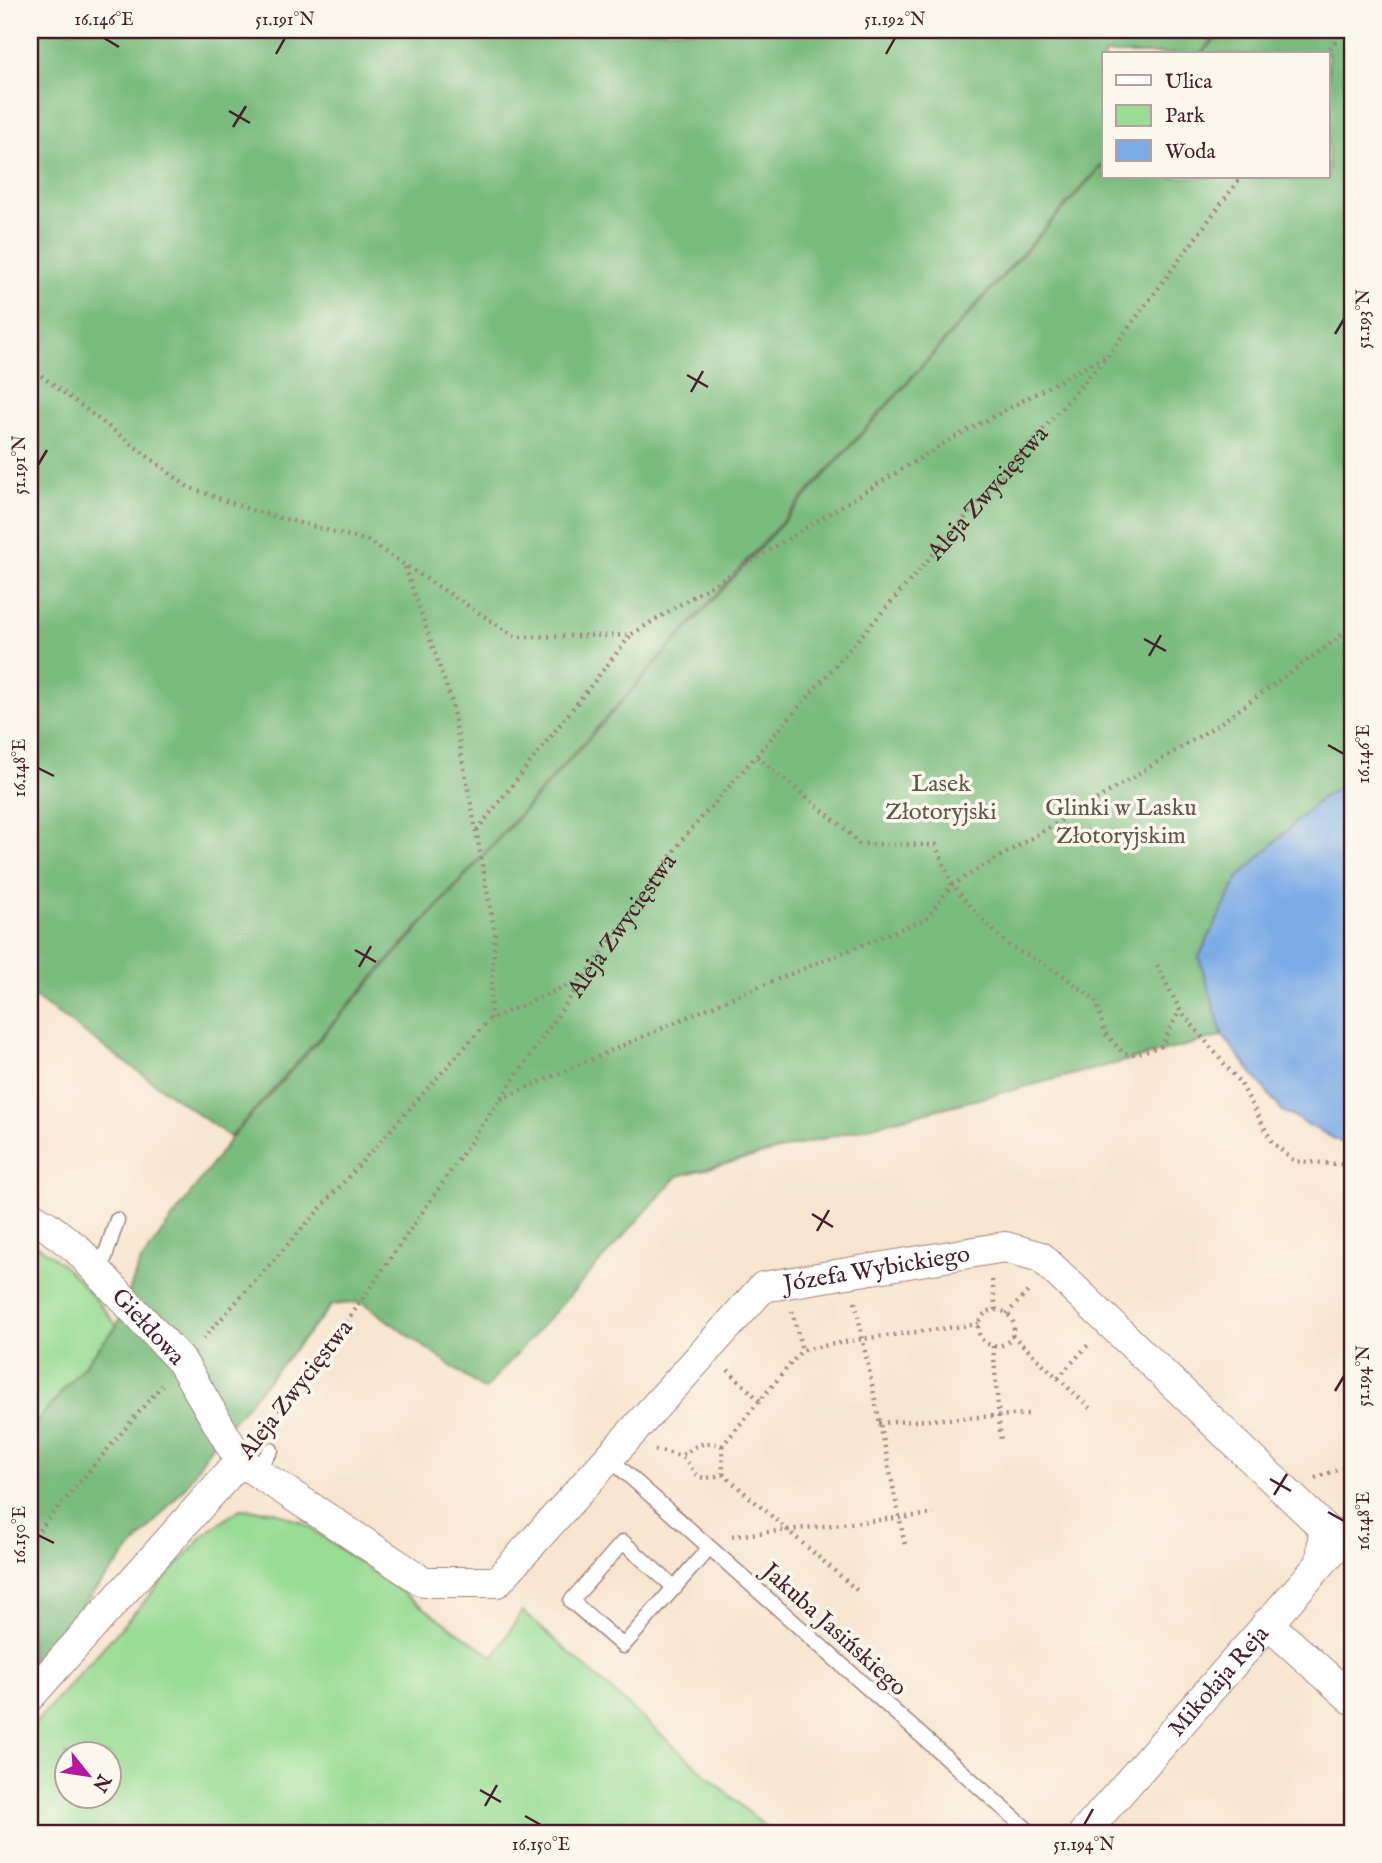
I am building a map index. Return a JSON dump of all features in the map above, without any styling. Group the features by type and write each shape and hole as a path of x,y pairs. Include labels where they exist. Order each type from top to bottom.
{"street":[{"name":"Giełdowa","path":"30,1216 77,1249 100,1272 182,1362 255,1461"},
{"name":"Józefa Wybickiego","path":"255,1461 424,1582 497,1582 763,1287 1005,1247 1041,1257 1324,1528 1321,1563"},
{"name":"Aleja Zwycięstwa","path":"30,1696 255,1461"},
{"name":"Mikołaja Reja","path":"1084,1833 1352,1528"},
{"path":"1267,1623 1352,1699"}],"lane":[{"path":"100,1272 117,1220"},
{"name":"Jakuba Jasińskiego","path":"616,1450 705,1544 1031,1833"},
{"path":"676,1588 623,1542 571,1601 623,1646 676,1588 705,1544"}],"path":[{"path":"1327,52 1343,30"},
{"name":"Aleja Zwycięstwa","path":"255,1461 328,1349 682,840 1109,354 1240,178"},
{"path":"476,830 630,635 950,440 1109,354"},
{"path":"30,367 188,487 251,509 368,541 516,637 630,635"},
{"path":"404,565 451,700 476,830 495,934 491,1019"},
{"path":"500,1099 731,998 926,919 952,885 1219,724 1352,630"},
{"path":"757,757 843,827 859,844 936,845 952,885 1008,945 1056,971 1096,1000 1105,1033 1123,1053 1135,1054 1161,1046 1180,1010"},
{"path":"1157,965 1180,1010 1241,1084 1272,1142 1294,1161 1352,1164"},
{"path":"30,1541 182,1362 491,1019 583,979"},
{"path":"850,1272 861,1339 905,1545"},
{"path":"786,1283 802,1350"},
{"path":"1002,1311 1013,1324 1012,1335 1004,1344 993,1346 983,1340 978,1329 979,1324 985,1314 1002,1311"},
{"path":"1058,1378 1108,1322"},
{"path":"860,1593 723,1474 722,1446 802,1350 861,1339 979,1324"},
{"path":"1012,1335 1093,1411"},
{"path":"993,1346 1001,1443"},
{"path":"707,1350 760,1401"},
{"path":"879,1423 1028,1414"},
{"path":"680,1457 703,1443 722,1446"},
{"path":"616,1450 680,1457 697,1476 709,1479 723,1474"},
{"path":"705,1544 787,1530 934,1514"}],"green space":[{"path":"30,30 1222,30 1202,52 1102,52 1102,164 230,1137 30,994"},
{"name":"Lasek Złotoryjski","path":"1224,30 1352,30 1352,781 1320,799 1238,878 1199,957 1223,1036 678,1176 484,1390 362,1302 332,1305 210,1448 185,1487 30,1665 30,1430 117,1326 139,1264 232,1137 1102,166 1102,178 1330,178 1330,52 1204,52"},
{"path":"30,1241 66,1269 117,1326 30,1430"},
{"path":"240,1509 273,1511 303,1523 494,1657 522,1611 772,1833 30,1833 30,1729 205,1534"}],"water":[{"path":"1352,781 1352,1148 1282,1111 1223,1036 1199,957 1238,878 1320,799"}],"park label":[{"name":"Glinki w Lasku Złotoryjskim","path":"1121,821"}]}
